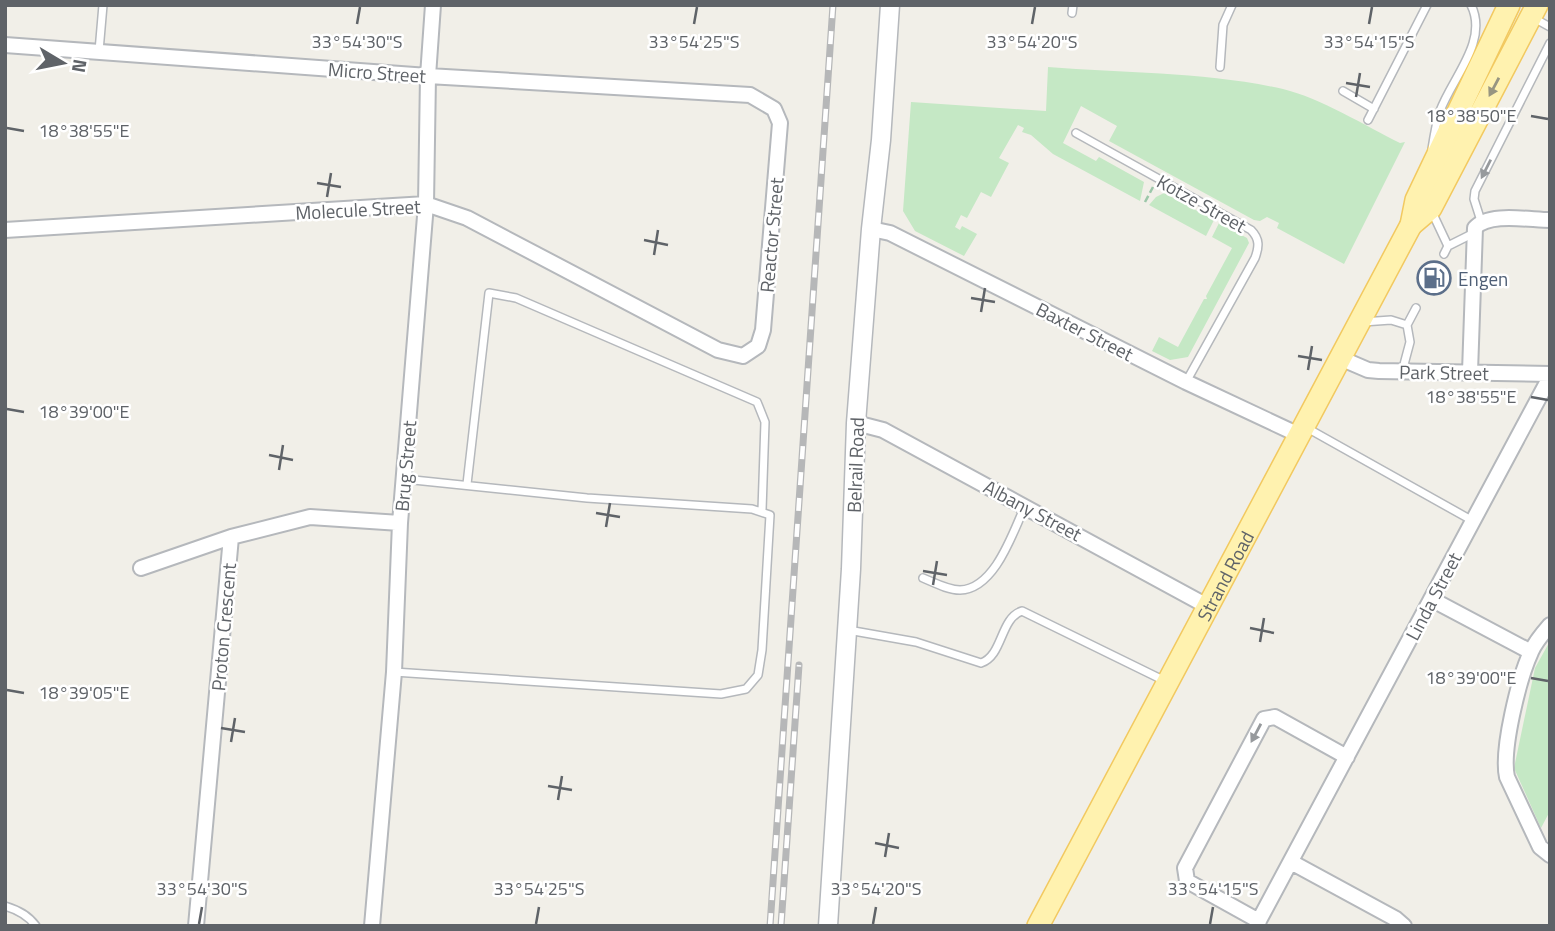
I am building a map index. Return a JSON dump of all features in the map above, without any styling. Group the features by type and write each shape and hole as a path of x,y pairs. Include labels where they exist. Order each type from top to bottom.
{"main road":[{"name":"Strand Road","path":"1038,926 1411,225 1416,200 1509,5"},
{"name":"Strand Road","path":"1411,225 1431,208 1534,11"},
{"path":"1476,75 1494,58 1519,17 1534,11"}],"street":[{"name":"Brug Street","path":"372,926 394,672 400,523 426,204 428,76 433,5"},
{"name":"Belrail Road","path":"828,926 847,630 856,423 890,5"},
{"name":"Micro Street","path":"5,44 428,76 750,95"},
{"name":"Reactor Street","path":"718,350 737,356 748,354 758,346 763,330 780,123 774,109 750,95"},
{"name":"Molecule Street","path":"5,230 426,204 467,218 718,350"},
{"path":"1470,372 1478,227 1492,218 1550,220"},
{"name":"Baxter Street","path":"871,229 890,233 1186,382 1301,431"},
{"name":"Park Street","path":"1340,358 1368,370 1550,375"},
{"name":"Linda Street","path":"1257,923 1550,375"},
{"name":"Albany Street","path":"856,423 883,430 1207,606"},
{"name":"Proton Crescent","path":"141,568 231,537 310,517 400,523"},
{"name":"Proton Crescent","path":"196,926 231,537"},
{"path":"1431,599 1531,652"},
{"path":"1550,625 1531,652 1517,698 1505,768 1507,778 1540,847 1550,855"},
{"path":"1257,923 1187,881 1185,868 1245,754 1264,719 1275,717 1347,757"},
{"path":"1291,862 1396,919 1404,926"}],"lane":[{"path":"99,51 103,5"},
{"path":"1220,67 1223,25 1231,5"},
{"path":"1368,120 1427,5"},
{"path":"1429,174 1434,133 1441,110 1476,36 1476,20 1471,5"},
{"path":"1534,11 1550,27"},
{"path":"1431,208 1446,250 1478,227 1473,195 1550,43"},
{"path":"1343,91 1374,108"},
{"name":"Kotze Street","path":"1076,133 1251,230 1257,238 1255,258 1186,382"},
{"path":"467,484 489,293 516,298 757,402 765,422 762,510"},
{"path":"1402,372 1410,342 1407,325 1416,308"},
{"path":"1359,323 1391,320 1407,325"},
{"path":"1301,431 1473,521"},
{"path":"394,672 721,694 746,689 758,675 762,650 770,515 762,510 587,498 404,479"},
{"path":"923,578 956,589 981,583 999,561 1025,505"},
{"path":"847,630 916,642 981,663 990,658 1014,615 1022,611 1167,682"},
{"path":"5,906 30,918 36,926"}],"path":[{"path":"1145,202 1154,185"}],"green space":[{"path":"1048,67 1196,76 1283,89 1327,106 1400,143 1405,142 1344,264 1277,228 1279,223 1267,217 1260,221 1254,220 1109,141 1117,126 1081,106 1063,143 1096,161 1099,157 1144,182 1140,201 1053,154 1031,135 1022,132 1024,128 1018,125 999,158 1009,163 991,197 981,192 967,218 961,215 955,227 960,230 962,226 977,234 964,256 915,231 903,211 911,102 1046,111"},
{"path":"1164,193 1214,220 1206,236 1149,205"},
{"path":"1219,223 1247,238 1249,243 1188,357 1170,360 1152,351 1159,337 1178,347 1204,299 1207,299 1206,296 1232,248 1212,237"},
{"path":"1550,641 1550,811 1541,828 1514,768 1535,668"}],"railway":[{"path":"770,926 833,5"},
{"path":"781,926 799,665"}],"place":[{"name":"Engen","path":"1434,278"}]}
